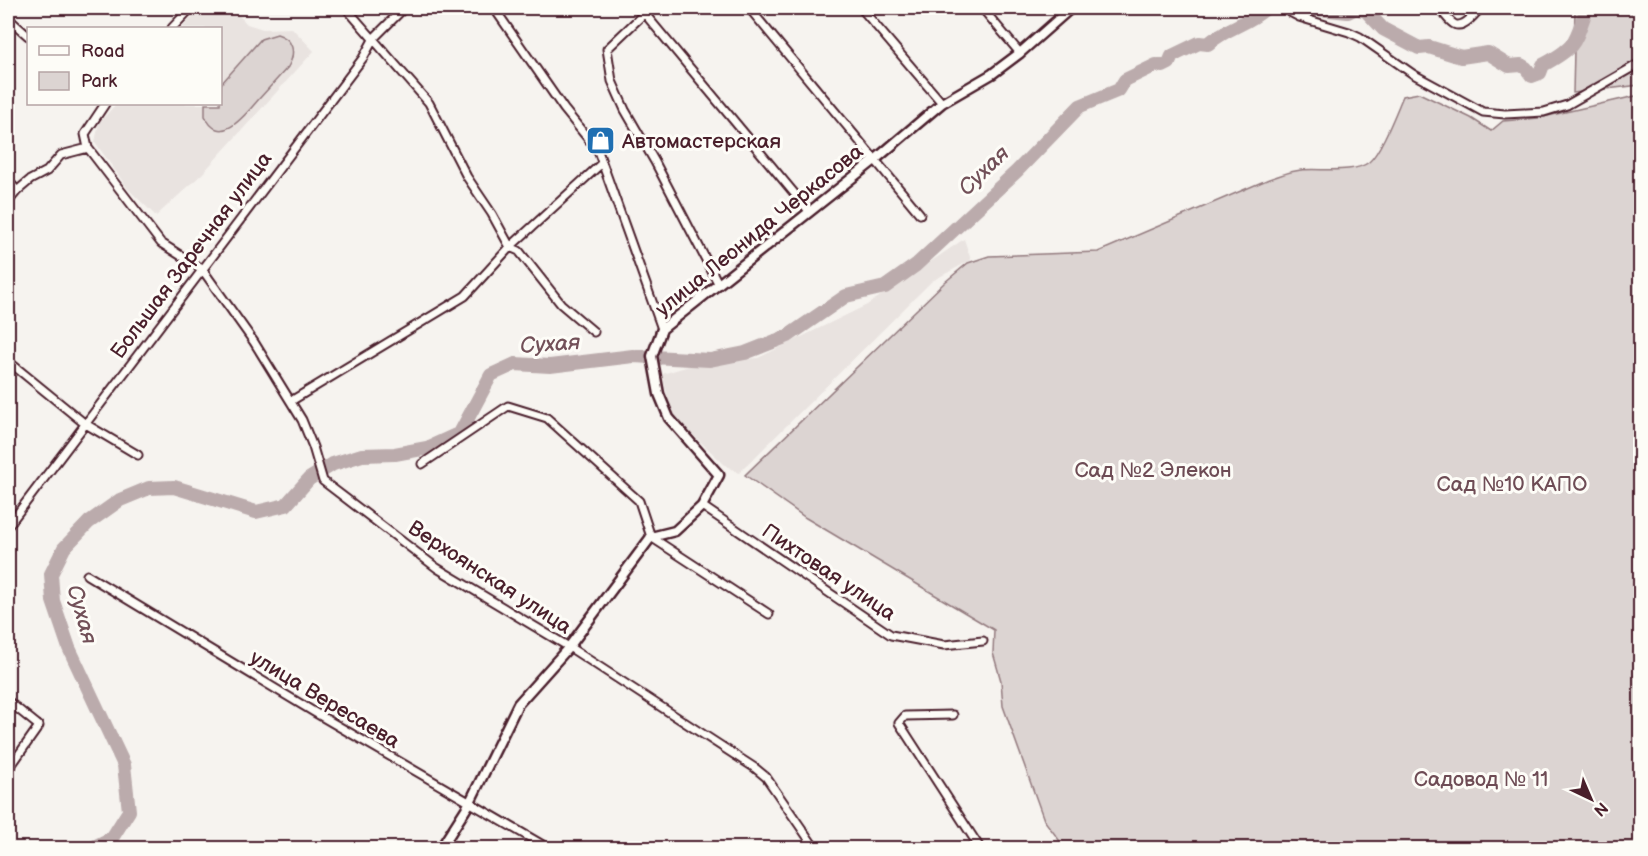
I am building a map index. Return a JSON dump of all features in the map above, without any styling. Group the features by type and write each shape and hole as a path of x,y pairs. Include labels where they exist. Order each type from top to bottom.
{"street":[{"path":"173,27 191,8"},
{"path":"345,8 374,38 429,103 466,177 492,214 510,247 519,251 561,304 594,332"},
{"name":"Большая Заречная улица","path":"8,526 363,58 374,38 404,8"},
{"path":"494,8 564,109 598,151 662,329"},
{"path":"749,8 920,214"},
{"path":"861,8 942,103"},
{"path":"982,8 1020,53"},
{"name":"улица Леонида Черкасова","path":"651,537 675,531 702,506 719,476 669,418 659,394 652,356 662,329 876,159 942,103 992,74 1020,53 1071,8"},
{"path":"1282,8 1299,17 1360,38 1413,74 1483,112 1505,114 1544,112 1575,101 1641,63"},
{"path":"1439,8 1456,26 1462,25 1480,8"},
{"path":"718,283 656,162 625,110 612,81 607,49 645,9 809,211"},
{"path":"8,18 27,35"},
{"path":"8,202 17,191 47,171 61,155 88,148 85,134 104,105"},
{"name":"Верхоянская улица","path":"88,148 161,243 202,269 254,342 302,420 323,481 436,568 568,647 755,768 766,777 815,849"},
{"path":"291,401 465,296 510,247 602,163"},
{"path":"8,180 17,191"},
{"path":"8,361 84,423 138,455"},
{"path":"422,464 508,406 548,417 639,501 651,537 769,614"},
{"name":"Пихтовая улица","path":"702,506 891,635 944,645 982,642"},
{"path":"441,849 469,804 518,704 568,647 651,537"},
{"name":"улица Вересаева","path":"87,575 548,849"},
{"path":"8,701 39,726 8,770"},
{"path":"953,716 905,716 899,723 980,849"}],"shaded area":[{"path":"200,8 232,8 247,24 263,29 292,28 314,51 202,174 156,216 128,189 95,142 99,123 115,105 222,105 222,27 183,27"},
{"path":"964,239 971,260 932,281 739,473 725,465 672,415 662,374 696,364 758,358 867,305"}],"green space":[{"path":"1575,8 1640,8 1640,85 1573,93"},
{"path":"277,34 287,39 293,52 288,67 240,120 233,126 218,129 211,125 205,116 205,105 222,105 222,83 261,39"},
{"name":"Сад №2 Элекон","path":"1419,93 1471,118 1491,131 1503,121 1539,118 1640,95 1640,848 1065,848 1044,820 1003,706 1001,681 993,653 994,630 806,518 745,475 945,282 968,263 989,256 1098,252 1269,179 1293,171 1363,166 1374,157 1378,150 1403,96"}],"waterway":[{"name":"Сухая","path":"92,848 112,838 129,811 124,765 69,648 53,601 51,574 64,548 89,522 120,500 149,488 174,487 256,512 286,505 309,479 333,464 362,455 395,454 427,448 460,433 491,375 515,364 550,366 633,356 710,360 745,353 788,336 846,296 885,287 916,265 1017,171 1080,106 1119,90 1125,80 1156,65 1163,66 1169,63 1172,56 1199,43 1208,44 1266,8"},
{"name":"Сухая","path":"1310,8 1348,12 1356,8 1366,11 1383,29 1419,48 1429,47 1461,57 1488,53 1509,66 1521,65 1532,76 1540,73 1543,65 1569,48 1580,29 1587,8"}],"place":[{"name":"Автомастерская","path":"601,141"}],"park label":[{"name":"Сад №10 КАПО","path":"1512,484"},
{"name":"Садовод № 11","path":"1481,779"}]}
